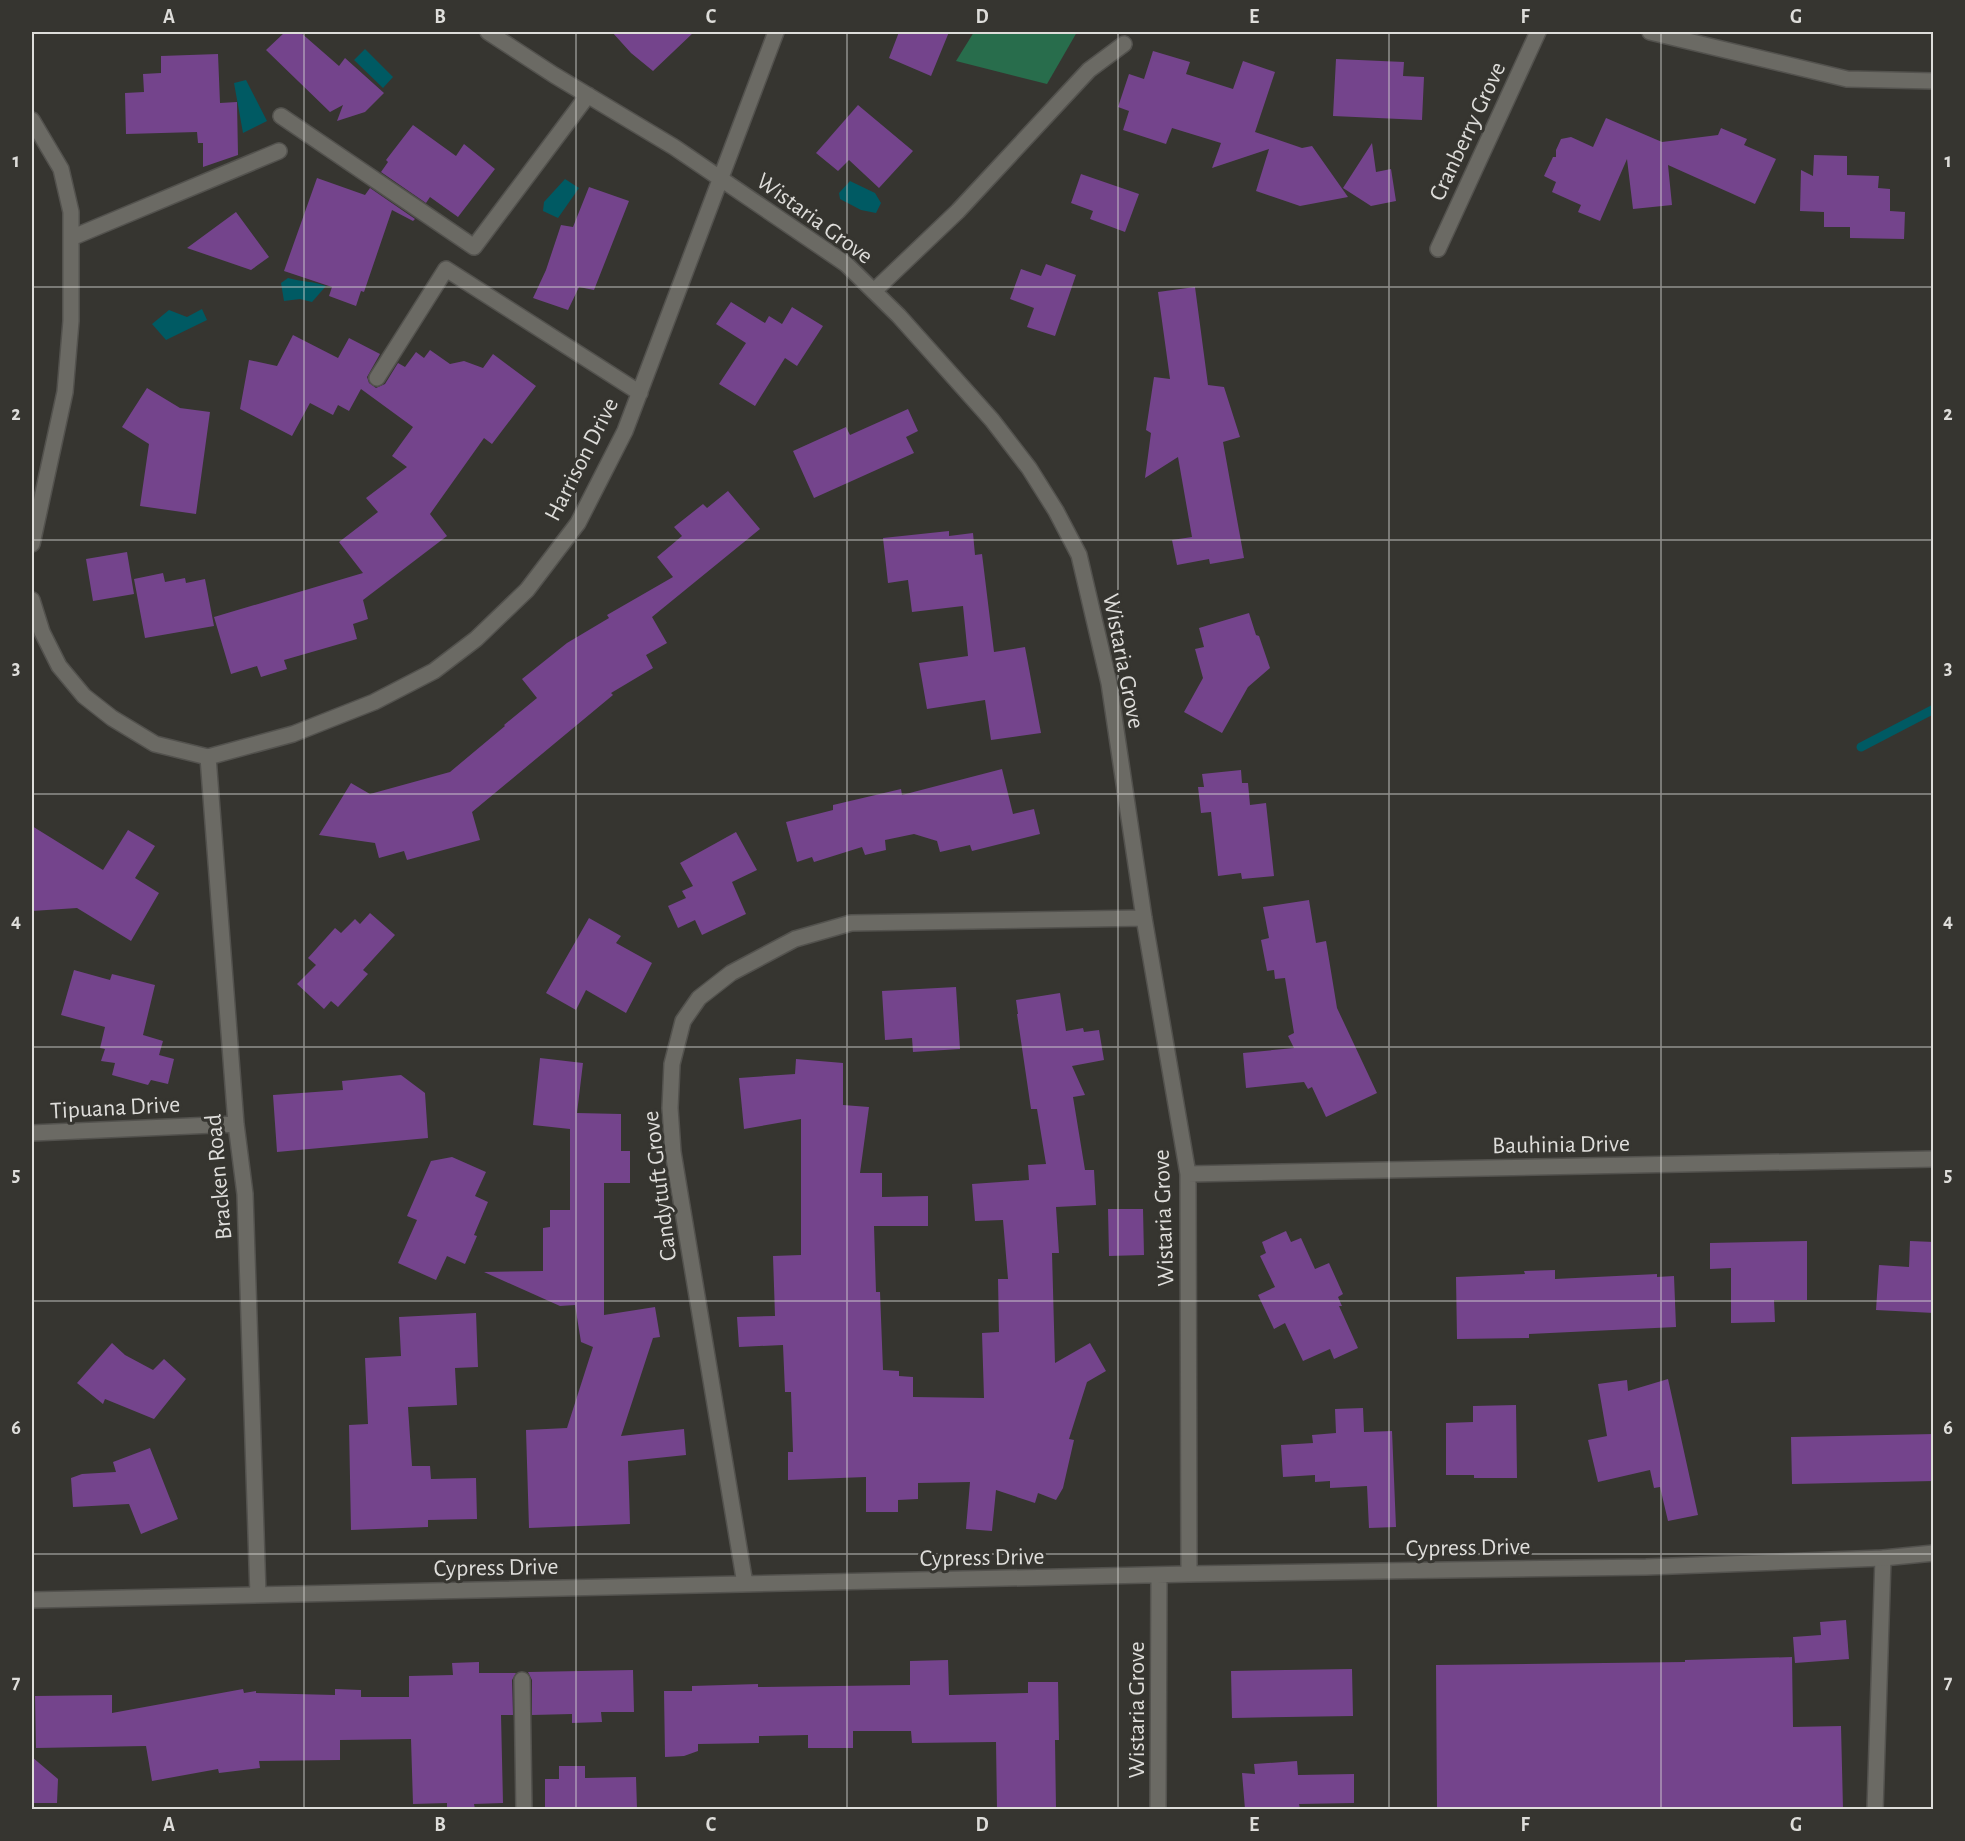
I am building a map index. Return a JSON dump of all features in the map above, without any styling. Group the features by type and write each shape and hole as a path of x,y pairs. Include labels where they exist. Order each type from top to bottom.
{"street":[{"name":"Wistaria Grove","path":"488,32 720,177 846,264 899,316 1017,452 1056,512 1079,555 1109,682 1144,918 1188,1174 1189,1574"},
{"name":"Harrison Drive","path":"32,600 42,632 58,666 84,696 112,718 155,744 208,757 293,734 374,702 434,671 476,639 527,590 578,523 625,431 776,32"},
{"name":"Cranberry Grove","path":"1438,249 1538,32"},
{"path":"1650,32 1848,79 1934,81"},
{"path":"874,291 966,203 1089,70 1124,44"},
{"path":"281,116 474,247 588,95"},
{"path":"32,120 61,170 71,212 70,321 65,392 32,544"},
{"path":"71,238 279,151"},
{"path":"377,378 446,269 640,393"},
{"name":"Bracken Road","path":"208,757 236,1124 245,1194 258,1595"},
{"name":"Candytuft Grove","path":"745,1584 673,1152 670,1108 672,1064 683,1021 699,998 731,973 795,939 851,923 1144,918"},
{"name":"Tipuana Drive","path":"32,1133 236,1124"},
{"name":"Bauhinia Drive","path":"1188,1174 1934,1159"},
{"name":"Cypress Drive","path":"32,1600 1189,1574 1646,1567 1883,1558 1934,1553"},
{"path":"1875,1809 1883,1558"},
{"name":"Wistaria Grove","path":"1158,1809 1159,1576"},
{"path":"522,1680 524,1809"}],"green space":[{"path":"974,32 1077,32 1047,84 956,61"}],"water":[{"path":"365,49 393,77 383,88 354,60"},
{"path":"246,80 267,121 243,133 234,83"},
{"path":"565,179 579,188 558,218 543,211 544,202"},
{"path":"850,181 875,193 881,203 876,213 861,210 840,199 839,193"},
{"path":"288,278 326,286 312,302 300,299 284,301 281,283"},
{"path":"202,309 207,320 166,340 152,324 169,310 187,317"}],"building":[{"path":"285,32 300,32 339,66 345,58 384,93 365,112 337,121 343,105 330,112 266,50"},
{"path":"612,32 694,32 653,71 631,53"},
{"path":"899,32 949,32 931,76 889,58"},
{"path":"1153,51 1190,62 1186,74 1233,89 1243,61 1275,72 1255,132 1302,148 1312,146 1348,197 1300,206 1256,191 1269,149 1212,168 1221,143 1172,128 1166,144 1123,130 1129,111 1118,107 1129,74 1144,79"},
{"path":"218,54 220,103 237,102 238,155 203,167 203,143 198,143 197,132 126,134 125,93 144,92 143,74 161,73 161,56"},
{"path":"1336,59 1404,62 1403,76 1424,77 1422,120 1333,116"},
{"path":"858,105 913,151 879,188 849,160 838,171 816,153"},
{"path":"1606,118 1662,142 1718,135 1721,128 1747,139 1744,145 1776,159 1755,204 1668,165 1672,205 1633,209 1627,159 1600,221 1578,212 1581,205 1552,192 1556,182 1544,176 1553,157 1556,157 1556,150 1561,139 1571,137 1593,147"},
{"path":"413,125 456,156 464,144 495,169 458,217 430,197 426,203 381,172 388,162 386,160"},
{"path":"1372,143 1376,172 1391,169 1396,201 1371,206 1343,188"},
{"path":"1814,155 1847,156 1847,175 1879,176 1878,188 1890,189 1890,211 1905,212 1904,239 1850,238 1850,227 1824,227 1824,212 1800,211 1801,170 1813,176"},
{"path":"1081,174 1139,194 1125,232 1090,219 1093,211 1071,203"},
{"path":"317,178 365,195 370,188 415,219 413,221 392,210 364,292 361,291 356,306 329,296 332,287 284,271"},
{"path":"589,187 629,201 594,290 579,287 568,310 533,298 546,270 561,225 573,227"},
{"path":"236,212 269,257 251,270 187,248"},
{"path":"1046,264 1076,275 1055,336 1027,327 1034,308 1010,299 1021,269 1041,276"},
{"path":"1195,287 1208,385 1224,387 1240,437 1223,442 1244,558 1210,564 1209,559 1177,565 1172,540 1192,537 1178,457 1145,478 1151,433 1146,430 1154,377 1170,379 1158,292"},
{"path":"731,302 765,323 769,316 782,324 792,307 823,326 797,366 785,358 755,406 719,384 746,343 716,324"},
{"path":"293,335 338,358 349,338 380,354 367,377 369,383 376,388 385,384 398,363 405,367 416,352 424,358 430,350 450,364 464,361 483,368 493,354 536,386 492,444 484,438 430,514 447,536 363,600 368,619 353,624 357,639 284,660 287,669 261,677 257,666 231,674 214,617 363,573 339,542 378,512 366,498 407,467 392,456 413,427 361,389 349,411 338,405 333,415 310,403 292,436 240,409 249,360 277,366"},
{"path":"147,388 180,408 210,412 196,514 140,506 149,444 122,427"},
{"path":"908,409 918,431 906,437 914,453 814,498 793,451 846,427 850,435"},
{"path":"728,491 760,529 652,617 667,643 646,655 653,668 611,693 613,695 472,812 480,840 407,860 404,851 379,858 375,843 319,835 351,783 370,794 450,772 505,726 537,698 522,679 567,643 609,618 607,615 673,577 657,557 682,536 674,527 703,504 707,508"},
{"path":"949,531 949,536 973,533 975,555 982,554 994,652 1025,647 1041,733 991,740 985,700 927,709 919,663 968,656 963,606 912,612 908,580 888,583 883,538"},
{"path":"127,552 134,594 93,601 86,559"},
{"path":"163,573 165,582 185,578 186,583 205,579 214,626 145,638 134,579"},
{"path":"1249,613 1270,668 1248,687 1222,733 1184,712 1203,678 1195,649 1204,647 1199,628"},
{"path":"1002,769 1013,814 1034,809 1040,834 972,851 970,845 940,852 937,841 914,834 885,840 886,850 865,855 862,847 814,862 812,857 797,862 786,822 833,810 833,805 901,789 902,795"},
{"path":"1241,770 1242,783 1248,783 1250,805 1266,803 1274,876 1242,879 1241,873 1218,876 1211,812 1201,813 1198,787 1204,787 1202,774"},
{"path":"32,826 103,870 128,830 155,846 135,878 159,893 131,941 77,908 32,911"},
{"path":"736,832 757,870 732,882 746,914 702,935 695,920 678,928 668,906 686,898 682,891 693,886 680,863"},
{"path":"1309,900 1316,943 1326,941 1337,1008 1377,1093 1326,1117 1312,1087 1308,1089 1304,1082 1246,1088 1243,1053 1294,1048 1288,1036 1294,1033 1285,978 1275,979 1274,970 1267,971 1261,940 1269,938 1263,907"},
{"path":"370,913 395,935 363,970 368,974 338,1007 331,1001 324,1009 297,984 316,965 308,958 335,928 341,933 355,919 360,924"},
{"path":"589,918 621,936 616,943 652,963 626,1013 586,990 576,1010 546,993"},
{"path":"74,970 110,980 112,974 155,985 143,1035 163,1041 159,1055 174,1059 168,1084 151,1080 148,1085 112,1075 115,1063 101,1061 105,1049 100,1048 105,1027 61,1015"},
{"path":"956,987 960,1049 913,1052 912,1038 885,1040 882,991"},
{"path":"1060,993 1066,1031 1083,1028 1084,1032 1099,1030 1104,1060 1072,1066 1085,1095 1073,1097 1085,1170 1094,1170 1096,1205 1056,1207 1059,1253 1052,1253 1055,1363 1090,1343 1106,1371 1087,1382 1069,1439 1074,1440 1063,1488 1056,1500 1038,1493 1035,1503 996,1490 992,1531 966,1529 970,1482 918,1483 918,1499 898,1500 898,1512 866,1512 866,1477 788,1480 788,1452 793,1452 791,1392 785,1392 783,1345 739,1347 737,1317 775,1316 773,1256 801,1255 801,1119 744,1129 739,1078 795,1074 796,1059 843,1063 843,1105 869,1107 860,1173 882,1173 882,1197 928,1196 928,1226 874,1226 876,1292 880,1292 883,1370 899,1371 899,1376 913,1377 913,1397 984,1398 982,1333 999,1332 998,1279 1008,1279 1003,1220 975,1221 972,1184 1029,1180 1028,1165 1046,1164 1037,1109 1031,1109 1016,1000"},
{"path":"540,1058 583,1063 577,1113 621,1114 621,1151 630,1151 630,1183 604,1183 604,1315 655,1307 660,1337 653,1338 621,1436 684,1429 686,1455 628,1461 630,1524 529,1528 526,1430 567,1428 593,1347 581,1342 575,1305 560,1306 484,1272 543,1271 543,1228 550,1227 550,1210 570,1210 570,1129 533,1125"},
{"path":"401,1075 425,1093 428,1138 277,1152 273,1095 343,1090 342,1081"},
{"path":"452,1157 486,1172 475,1196 488,1202 465,1264 447,1256 436,1280 398,1263 417,1220 407,1216 431,1161"},
{"path":"1108,1209 1143,1209 1144,1255 1109,1256"},
{"path":"1286,1231 1291,1242 1301,1238 1315,1269 1329,1263 1343,1294 1338,1297 1342,1306 1339,1306 1358,1348 1334,1359 1330,1349 1303,1361 1285,1323 1274,1329 1258,1295 1275,1287 1260,1256 1266,1253 1262,1242"},
{"path":"1807,1241 1807,1300 1774,1300 1775,1322 1731,1323 1731,1268 1710,1269 1710,1243"},
{"path":"1910,1241 1934,1242 1934,1313 1876,1310 1879,1265 1909,1267"},
{"path":"1555,1270 1555,1279 1657,1274 1657,1277 1674,1276 1676,1327 1529,1334 1529,1338 1457,1339 1456,1277 1525,1274 1524,1271"},
{"path":"476,1313 478,1367 455,1368 457,1405 408,1407 412,1466 430,1466 431,1479 476,1478 477,1519 428,1520 428,1527 351,1530 349,1425 368,1424 365,1358 401,1356 399,1317"},
{"path":"112,1343 125,1355 153,1370 164,1359 186,1379 154,1419 105,1399 103,1404 77,1383"},
{"path":"1668,1379 1698,1515 1668,1521 1660,1487 1654,1488 1650,1470 1598,1482 1588,1440 1607,1436 1598,1384 1627,1380 1628,1391"},
{"path":"1516,1405 1517,1478 1474,1478 1474,1475 1446,1475 1446,1423 1473,1422 1473,1406"},
{"path":"1363,1408 1364,1432 1392,1431 1396,1527 1369,1528 1367,1486 1330,1488 1330,1481 1315,1482 1315,1475 1283,1477 1281,1445 1313,1443 1312,1435 1336,1433 1335,1409"},
{"path":"1934,1434 1934,1481 1792,1484 1791,1437"},
{"path":"150,1448 178,1519 141,1534 129,1504 73,1507 71,1478 82,1474 116,1472 113,1462"},
{"path":"1846,1620 1849,1659 1795,1663 1793,1637 1821,1635 1820,1622"},
{"path":"1792,1657 1793,1727 1841,1726 1843,1809 1437,1809 1436,1665 1685,1662 1685,1660"},
{"path":"948,1660 949,1695 1028,1693 1028,1682 1058,1682 1059,1740 1055,1740 1056,1809 997,1809 996,1742 912,1743 911,1731 853,1731 853,1748 808,1748 808,1735 759,1736 759,1743 698,1744 698,1751 684,1756 665,1757 664,1691 692,1691 692,1686 758,1684 758,1687 910,1685 910,1661"},
{"path":"479,1662 479,1673 516,1673 512,1680 513,1715 501,1715 503,1803 474,1804 475,1809 447,1809 447,1803 413,1804 411,1739 340,1740 340,1760 259,1761 260,1768 219,1773 218,1769 152,1781 146,1746 36,1748 35,1696 112,1695 112,1713 243,1689 244,1693 256,1691 256,1693 335,1695 335,1689 361,1690 361,1697 409,1697 409,1676 453,1675 452,1663"},
{"path":"1352,1669 1353,1716 1232,1718 1231,1671"},
{"path":"633,1670 634,1712 601,1712 602,1722 572,1723 572,1714 532,1715 532,1680 528,1672"},
{"path":"32,1757 58,1779 57,1803 32,1803"},
{"path":"1297,1761 1298,1775 1354,1774 1354,1803 1299,1804 1300,1809 1245,1809 1242,1773 1255,1774 1254,1764"},
{"path":"559,1766 585,1766 585,1778 636,1777 637,1809 545,1809 545,1779 559,1779"}],"waterway":[{"path":"1861,747 1934,709"}]}
